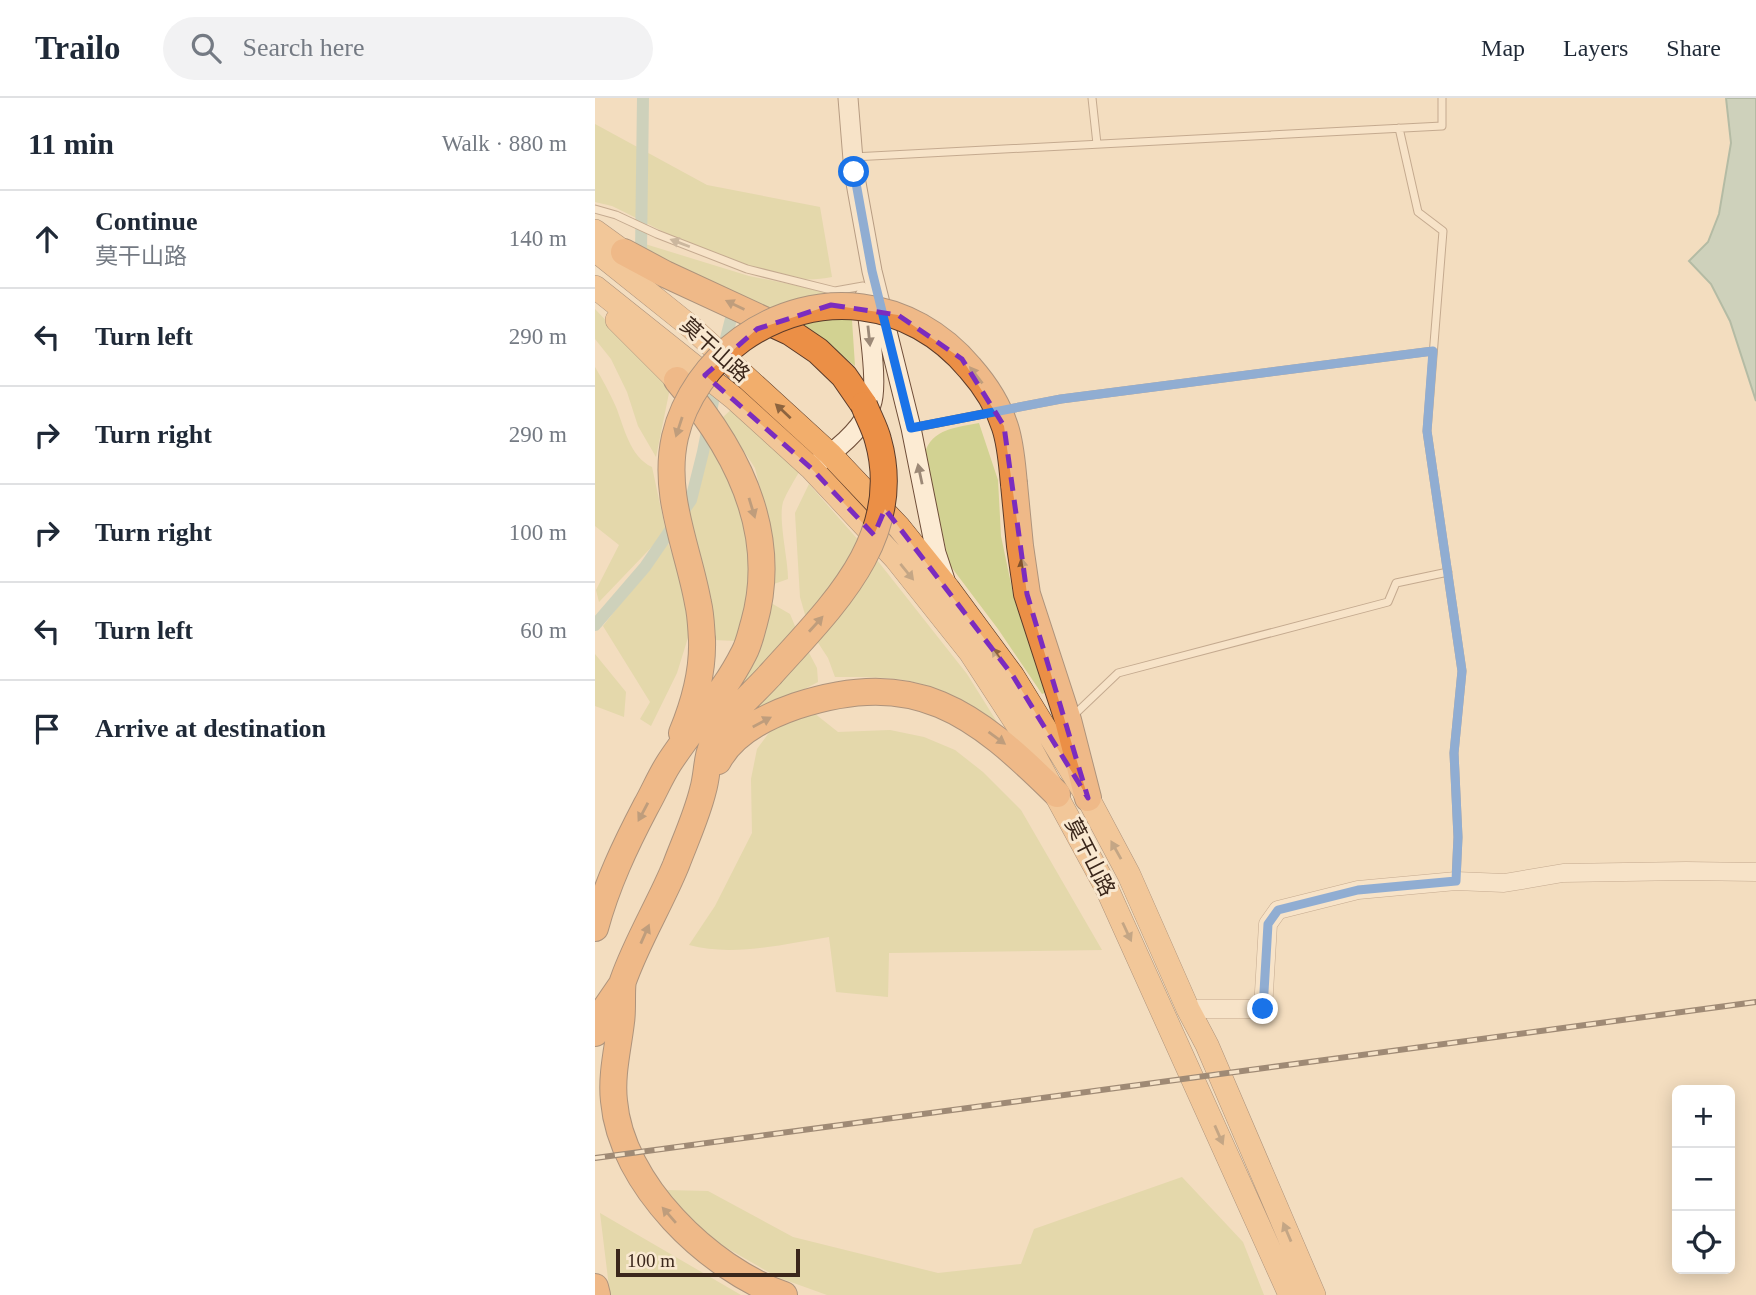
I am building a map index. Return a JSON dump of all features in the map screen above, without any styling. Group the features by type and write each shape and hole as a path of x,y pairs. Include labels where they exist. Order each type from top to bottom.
{"highway":[{"path":"595,231 624,252 790,332 818,351 844,376 864,405 878,439 883,467 883,492 877,528 865,559 837,599 715,739 703,790"},
{"name":"莫干山路","path":"595,250 691,327 830,454 899,527 1013,676 1088,798 1129,875 1188,1009 1207,1045 1314,1295"},
{"name":"莫干山路","path":"595,287 683,371 734,398 811,468 896,558 970,652 1020,729 1057,793 1107,889 1290,1295"},
{"path":"595,298 683,371 704,412 729,449 743,479 755,518 762,571 758,608 745,651 733,673 668,764"},
{"path":"595,928 614,868 684,729 697,688 703,656 698,603 674,513 671,475 675,437 685,407 699,382 731,347 757,329 793,313 831,305 874,309 898,315 923,327 962,359 995,404 1008,438 1027,594 1069,720 1088,798"},
{"path":"595,1033 605,1009 622,984 675,866 703,790 721,756 744,732 785,710 845,693 875,690 924,698 967,716 1011,748 1057,793"},
{"path":"622,984 624,1007 613,1082 614,1104 618,1124 630,1154 653,1196 699,1245 754,1283 784,1295"},
{"path":"595,1287 597,1295"}],"main road":[{"path":"811,468 848,438 871,407 875,391 863,286 844,166 839,98"},
{"name":"莫干山路","path":"848,98 853,157 872,271 911,428 936,553 948,588"}],"street":[{"path":"1188,1009 1263,1009 1268,924 1278,910 1358,890 1456,881 1504,883 1563,873 1756,872"}],"lane":[{"path":"1092,98 1097,144"},
{"path":"853,157 1442,126 1442,98"},
{"path":"1399,128 1418,212 1443,231 1427,431 1462,671 1454,753 1458,837 1456,881"},
{"path":"595,209 616,215 747,269 835,291 863,286"},
{"path":"911,428 1061,399 1433,351"},
{"path":"1069,720 1118,673 1388,602 1396,583 1448,572"}],"highlighted area":[{"path":"831,305 898,315 962,359 1004,426 1027,594 1088,798 1013,676 885,509 874,535 811,468 705,375 757,329"}],"green space":[{"path":"595,124 707,185 820,207 832,277 806,279 749,269 690,245 612,206 595,202"},
{"path":"645,244 749,276 845,295 774,310 645,251"},
{"path":"595,309 670,388 656,457 638,426 627,392 611,359 595,339"},
{"path":"825,316 852,320 855,366 805,326 795,322"},
{"path":"595,367 616,407 633,449 652,467 666,532 599,602 596,590 619,545 595,526"},
{"path":"734,407 799,472 782,509 788,579 774,584 766,512 755,468 722,418"},
{"path":"979,423 998,480 1001,536 1014,598 1047,692 1042,694 949,564 925,453 933,439 946,430"},
{"path":"711,441 735,492 747,538 747,586 737,641 713,640 686,522"},
{"path":"809,484 860,542 845,574 806,618 800,597 795,513"},
{"path":"668,543 695,615 677,673 651,726 640,719 650,702 603,626"},
{"path":"877,560 967,674 997,722 949,694 929,686 887,678 835,677 828,658 815,638 851,598"},
{"path":"771,603 790,614 797,631 725,703"},
{"path":"807,649 817,668 818,682 749,718 745,715"},
{"path":"595,654 626,692 624,717 595,706"},
{"path":"814,713 838,732 890,730 924,737 955,750 983,772 1021,810 1102,950 889,953 888,997 836,992 829,937 741,950 689,945 715,906 752,833 751,779 757,749 771,730 793,719"},
{"path":"1182,1177 1243,1242 1264,1295 827,1295 777,1277 713,1240 664,1190 708,1191 793,1237 938,1273 1021,1264 1034,1229"},
{"path":"600,1213 741,1295 610,1295"}],"shaded area":[{"path":"1726,98 1756,98 1756,401 1730,321 1711,284 1689,261 1708,242 1719,214 1731,143"}],"waterway":[{"path":"643,98 641,252 649,256"},
{"path":"723,350 735,303"},
{"path":"595,625 645,567 691,500 717,381"}],"railway":[{"path":"595,1158 1756,1002"}],"route":[{"path":"854,172 872,271 911,428 1061,399 1433,351 1427,431 1462,671 1454,753 1458,837 1456,881 1358,890 1278,910 1268,924 1263,1009"}]}
